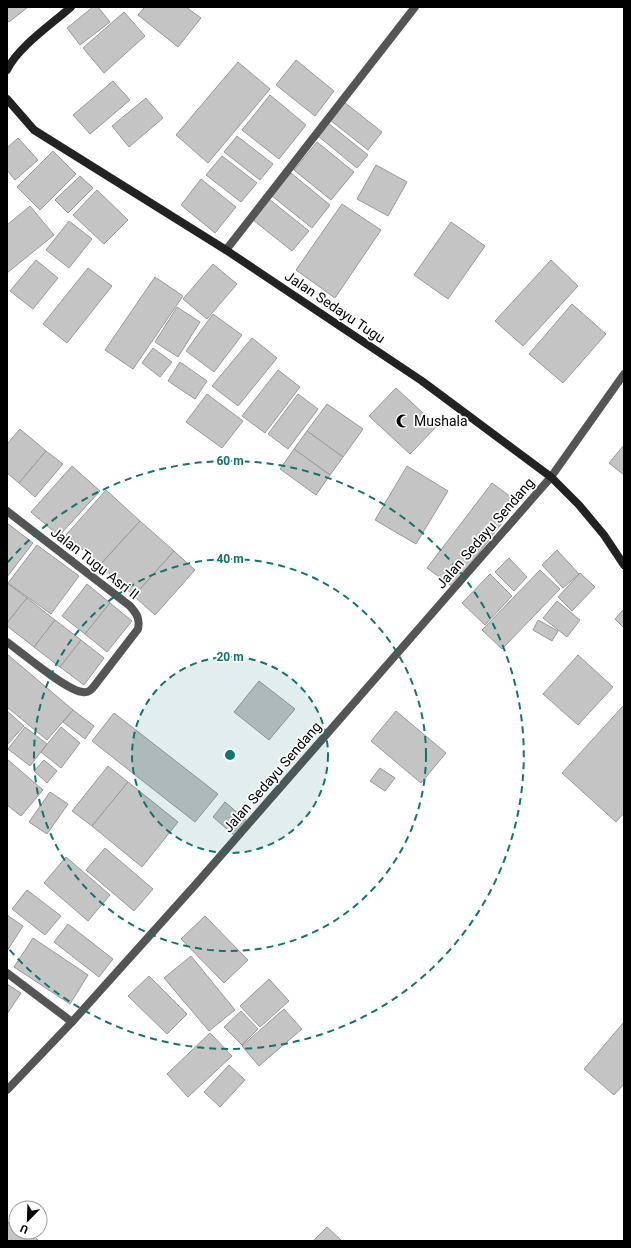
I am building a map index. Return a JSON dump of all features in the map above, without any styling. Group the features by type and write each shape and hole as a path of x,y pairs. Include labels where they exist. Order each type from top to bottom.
{"street":[{"path":"8,67 26,47 71,7"},
{"path":"226,250 415,7"},
{"name":"Jalan Sedayu Tugu","path":"7,99 34,130 226,250 422,381 551,477 584,511 604,535 624,565"},
{"name":"Jalan Sedayu Sendang","path":"7,1090 72,1022 196,884 551,477 624,374"},
{"name":"Jalan Tugu Asri II","path":"7,511 130,606 137,615 139,621 138,629 90,691 85,692 74,690 7,642"},
{"path":"7,973 72,1022"}],"building":[{"path":"7,7 28,7 9,22 7,20"},
{"path":"93,7 98,7 110,22 80,45 67,28"},
{"path":"145,7 186,7 201,18 178,47 138,15"},
{"path":"124,12 145,36 104,73 83,48"},
{"path":"296,60 334,91 315,116 276,85"},
{"path":"238,62 270,89 208,163 176,135"},
{"path":"113,81 130,100 90,134 73,115"},
{"path":"270,95 306,125 279,159 242,130"},
{"path":"146,98 163,118 129,147 112,126"},
{"path":"344,102 382,132 368,150 330,120"},
{"path":"328,123 368,155 357,168 318,136"},
{"path":"237,136 273,164 260,180 224,152"},
{"path":"18,138 38,160 15,180 7,170 7,148"},
{"path":"317,142 354,172 331,200 294,170"},
{"path":"53,151 76,174 40,210 17,187"},
{"path":"222,156 257,183 241,202 206,175"},
{"path":"376,165 407,182 388,216 357,199"},
{"path":"291,173 330,205 312,228 272,196"},
{"path":"80,176 93,188 68,213 55,200"},
{"path":"201,179 236,207 215,233 181,205"},
{"path":"97,190 128,220 104,244 73,215"},
{"path":"269,199 309,231 292,251 253,220"},
{"path":"342,204 381,230 335,298 296,270"},
{"path":"30,206 54,235 7,273 7,225"},
{"path":"69,221 92,239 69,268 46,250"},
{"path":"451,222 485,246 448,299 414,275"},
{"path":"36,260 58,278 33,309 10,291"},
{"path":"551,260 578,286 523,346 495,321"},
{"path":"213,264 237,284 207,319 183,299"},
{"path":"88,268 112,286 67,343 43,324"},
{"path":"155,277 183,296 133,369 105,350"},
{"path":"572,304 606,334 563,383 529,354"},
{"path":"177,307 200,322 178,357 155,342"},
{"path":"213,314 242,335 214,372 186,351"},
{"path":"252,338 277,358 238,406 212,386"},
{"path":"153,348 172,362 160,377 142,363"},
{"path":"180,362 207,381 195,399 168,381"},
{"path":"278,370 300,387 265,433 242,416"},
{"name":"Mushala","path":"396,388 437,426 410,454 369,416"},
{"path":"207,394 243,421 222,448 186,422"},
{"path":"298,394 318,409 288,449 268,434"},
{"path":"327,404 363,429 343,457 307,431"},
{"path":"20,429 46,451 19,483 7,473 7,444"},
{"path":"307,431 343,457 330,475 294,449"},
{"path":"624,445 624,475 609,463"},
{"path":"294,449 330,475 316,495 280,469"},
{"path":"46,451 63,464 35,497 19,483"},
{"path":"72,466 100,491 59,536 31,512"},
{"path":"407,466 448,491 416,544 375,520"},
{"path":"492,483 518,502 453,587 427,568"},
{"path":"106,490 140,521 100,565 66,535"},
{"path":"140,521 174,551 134,596 100,565"},
{"path":"7,523 33,543 7,577"},
{"path":"37,545 79,576 51,614 8,583"},
{"path":"557,550 579,574 563,588 542,565"},
{"path":"174,551 195,570 155,615 134,596"},
{"path":"509,558 527,577 514,591 495,572"},
{"path":"540,570 560,589 502,649 482,630"},
{"path":"580,573 595,587 572,611 558,597"},
{"path":"490,574 512,596 485,625 462,603"},
{"path":"7,583 27,598 7,623"},
{"path":"87,584 110,603 85,634 62,616"},
{"path":"27,598 55,620 34,647 7,626 7,623"},
{"path":"557,601 580,620 567,637 543,618"},
{"path":"110,603 132,621 107,652 85,634"},
{"path":"624,609 624,628 615,619"},
{"path":"55,620 81,640 60,667 34,647"},
{"path":"538,620 558,631 552,641 533,630"},
{"path":"81,640 104,658 84,685 60,667"},
{"path":"7,654 73,710 47,740 7,707"},
{"path":"578,655 613,687 578,725 543,694"},
{"path":"259,681 295,709 269,740 234,712"},
{"path":"624,705 624,813 616,822 562,773"},
{"path":"73,710 94,726 85,739 63,722"},
{"path":"7,711 24,726 7,745"},
{"path":"396,711 446,753 421,783 371,741"},
{"path":"114,713 218,794 195,822 92,741"},
{"path":"25,727 47,744 30,766 8,749"},
{"path":"61,727 80,743 61,768 41,752"},
{"path":"7,759 43,790 21,816 7,805"},
{"path":"44,760 57,771 47,783 34,771"},
{"path":"108,766 128,782 92,826 72,811"},
{"path":"380,768 395,778 385,791 370,781"},
{"path":"128,782 178,822 142,867 92,826"},
{"path":"50,792 68,804 47,834 29,822"},
{"path":"225,802 247,821 235,836 213,817"},
{"path":"105,848 153,889 134,911 86,870"},
{"path":"66,857 110,895 88,921 44,883"},
{"path":"27,890 61,916 45,935 12,909"},
{"path":"7,915 23,926 7,951"},
{"path":"205,916 248,960 224,983 181,939"},
{"path":"68,924 113,959 99,977 54,942"},
{"path":"33,938 88,975 70,1004 14,967"},
{"path":"191,956 235,1010 209,1031 164,978"},
{"path":"149,976 187,1014 167,1034 128,996"},
{"path":"269,979 289,1001 260,1027 240,1006"},
{"path":"7,984 21,993 7,1014"},
{"path":"284,1009 302,1029 259,1066 242,1046"},
{"path":"241,1011 258,1029 242,1045 224,1027"},
{"path":"624,1022 624,1084 614,1095 584,1069"},
{"path":"210,1033 232,1056 188,1097 167,1074"},
{"path":"229,1065 245,1080 220,1107 204,1092"},
{"path":"8,1223 8,1240 39,1241 7,1241"},
{"path":"327,1227 342,1241 313,1241"}],"place":[{"name":"Mushala","path":"403,421"}]}
